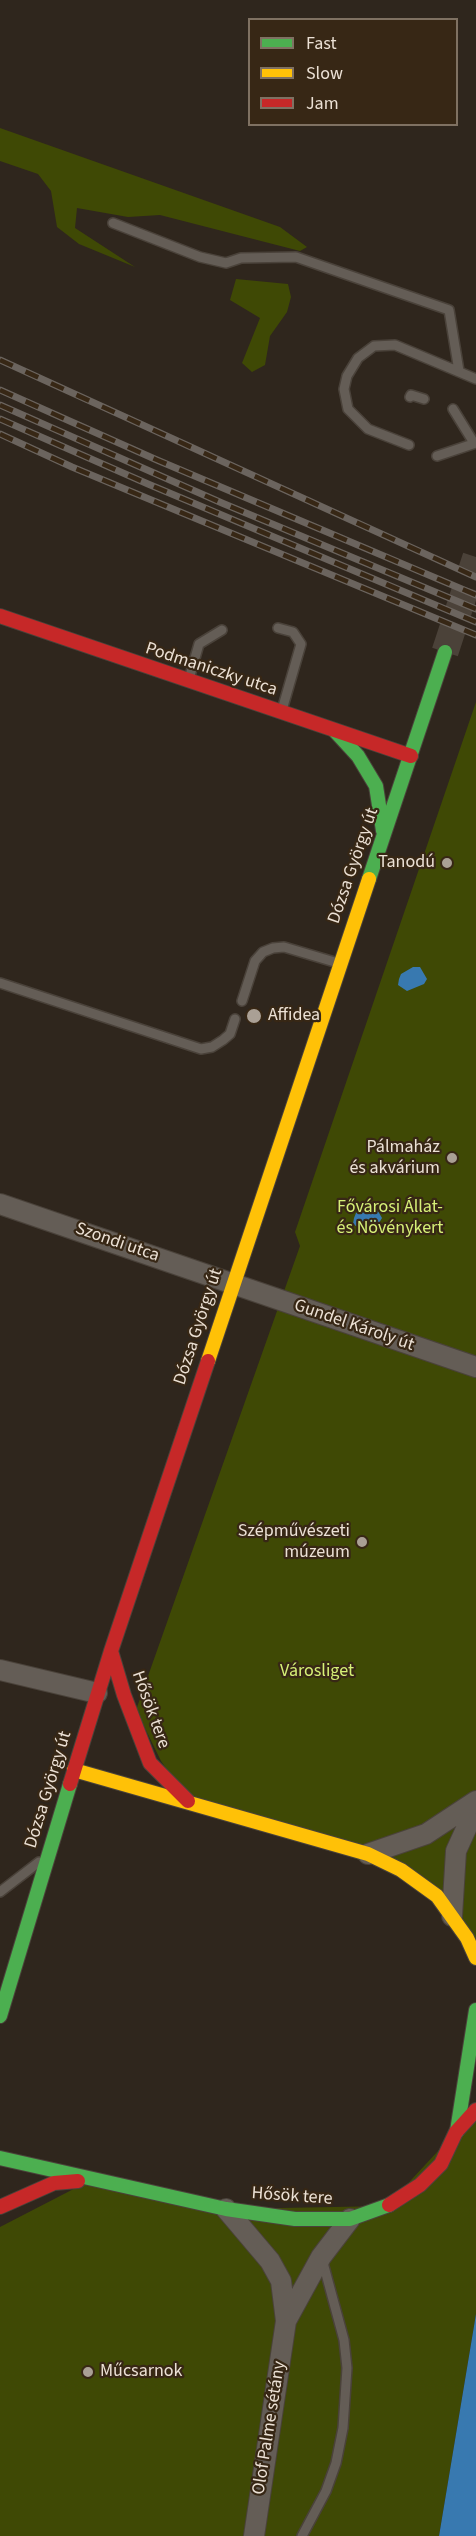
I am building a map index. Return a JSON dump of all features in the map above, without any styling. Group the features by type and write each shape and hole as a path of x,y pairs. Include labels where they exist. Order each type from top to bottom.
{"street":[{"name":"Podmaniczky utca","path":"0,616 411,756"},
{"name":"Dózsa György út","path":"0,2016 4,1984 48,1855 111,1651 445,652"},
{"path":"334,730 358,756 376,786 384,835"},
{"name":"Szondi utca","path":"0,1204 233,1283"},
{"name":"Gundel Károly út","path":"233,1283 476,1367"},
{"name":"Hősök tere","path":"111,1651 124,1695 150,1763 189,1802"},
{"path":"0,1670 98,1693"},
{"name":"Hősök tere","path":"74,1770 368,1854 418,1880 437,1896 452,1916 476,1958"},
{"path":"368,1854 426,1834 476,1801"},
{"path":"452,1916 456,1851 476,1807"},
{"name":"Hősök tere","path":"0,2158 226,2209 295,2219 351,2219 387,2206 420,2185 441,2164 456,2132 476,2010"},
{"name":"Hősök tere","path":"456,2132 476,2110"},
{"name":"Hősök tere","path":"0,2207 54,2183 91,2180"},
{"name":"Olof Palme sétány","path":"226,2209 270,2260 281,2281 286,2321 254,2536"},
{"name":"Olof Palme sétány","path":"286,2321 321,2257 351,2219"}],"lane":[{"path":"113,223 200,257 226,263 241,258 296,257 448,310 459,372"},
{"path":"409,445 396,435 360,423 348,409 344,389 347,376 358,357 374,346 395,345 476,379"},
{"path":"410,398 411,395 424,399"},
{"path":"437,456 475,443 453,409"},
{"path":"278,628 293,632 301,644 281,712"},
{"path":"188,681 200,644 222,630"},
{"path":"242,1001 255,961 263,952 273,948 284,947 340,964"},
{"path":"0,983 201,1048 212,1047 223,1040 230,1034 235,1020"},
{"path":"0,1892 48,1855"},
{"path":"302,2536 326,2491 336,2463 343,2428 347,2368 344,2340 321,2257"}],"green space":[{"path":"0,128 280,227 307,247 300,251 160,215 128,217 77,208 75,228 135,267 79,244 57,227 51,191 38,174 0,161"},
{"path":"236,279 288,284 291,297 287,312 270,336 265,365 252,372 242,363 260,318 230,300"},
{"name":"Városliget","path":"476,702 476,1958 418,1880 189,1802 161,1761 136,1710 300,1246 295,1232"},
{"path":"476,2110 476,2314 439,2536 0,2536 0,2227 91,2180 226,2209 387,2206"}],"water":[{"path":"413,967 420,967 427,979 424,984 407,991 398,985 399,979 401,974"},
{"path":"368,1206 375,1206 382,1218 379,1223 362,1230 353,1224 354,1218 356,1213"},
{"path":"476,2314 476,2536 439,2536"}],"tunnel":[{"path":"445,652 476,557"}],"railway":[{"path":"0,360 476,577"},
{"path":"0,390 157,460 476,595"},
{"path":"0,405 222,503 476,609"},
{"path":"0,419 476,622"},
{"path":"0,434 72,467 476,635"}],"traffic: fast":[{"path":"369,879 445,652"},
{"path":"335,731 358,756 376,786 383,831"},
{"path":"0,2016 70,1784"},
{"path":"457,2131 476,2010"},
{"path":"0,2158 226,2209 295,2219 350,2219 389,2205"}],"traffic: slow":[{"path":"208,1361 369,879"},
{"path":"74,1770 368,1854 401,1870 437,1896 467,1938 476,1958"}],"traffic: jam":[{"path":"0,616 411,756"},
{"path":"70,1784 111,1651 208,1361"},
{"path":"111,1651 124,1695 150,1763 188,1801"},
{"path":"389,2205 420,2185 441,2164 456,2132 476,2110"},
{"path":"0,2207 54,2183 78,2181"}],"place":[{"name":"Tanodú","path":"447,863"},
{"name":"Affidea","path":"254,1016"},
{"name":"Pálmaház és akvárium","path":"452,1158"},
{"name":"Szépművészeti múzeum","path":"362,1542"},
{"name":"Műcsarnok","path":"88,2372"}],"park label":[{"name":"Fővárosi Állat- és Növénykert","path":"390,1218"}]}
